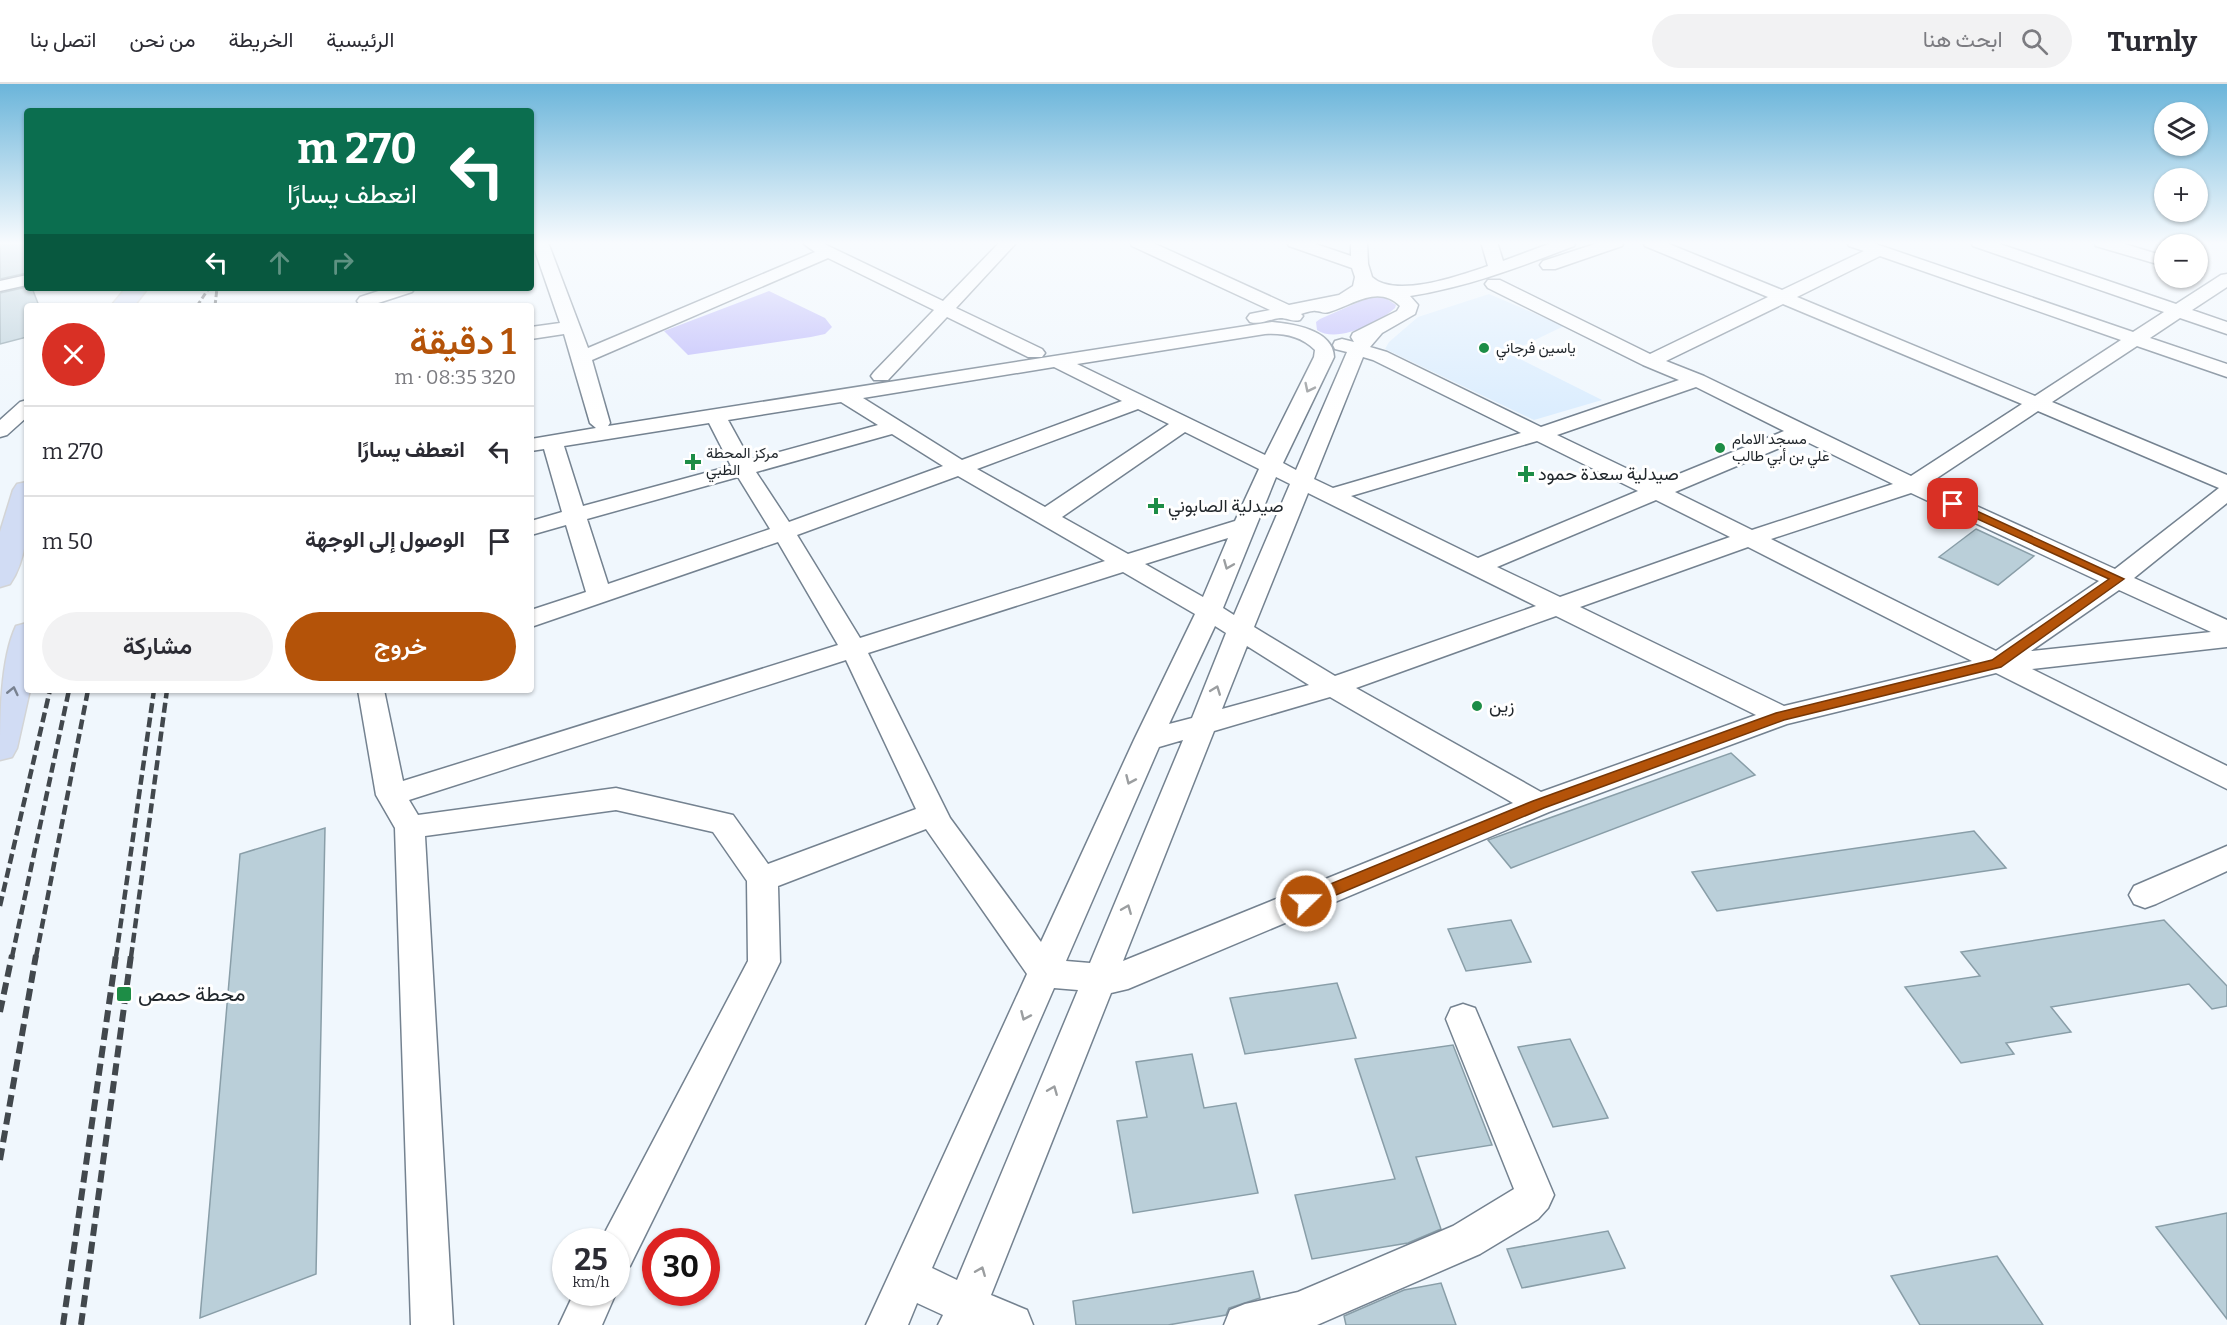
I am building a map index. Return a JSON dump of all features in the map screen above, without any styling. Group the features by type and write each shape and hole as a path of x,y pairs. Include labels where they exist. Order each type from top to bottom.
{"main road":[{"path":"0,578 8,525 24,496"},
{"path":"0,748 24,646"}],"street":[{"path":"561,300 582,357 600,423"},
{"path":"582,357 716,300"},
{"path":"927,300 1035,353"},
{"path":"881,376 955,300"},
{"path":"1253,300 1301,324 1371,342 1539,434 2227,778"},
{"path":"599,595 576,516 542,443 1265,328 1288,330 1301,324 1317,307 1338,300"},
{"path":"1301,324 1309,315 1341,300"},
{"path":"963,1315 1098,977 1203,724 1239,629 1303,482 1371,342 1409,310 1409,305 1404,300"},
{"path":"1403,315 1438,300"},
{"path":"1538,300 1650,361 1696,380 1912,485 2227,630"},
{"path":"1650,361 1778,300"},
{"path":"1791,300 2039,402 2227,483"},
{"path":"2022,300 2227,371"},
{"path":"2145,300 2227,328"},
{"path":"1148,740 1333,687 1748,538 1912,485 2192,300"},
{"path":"534,433 1035,353 1301,324"},
{"path":"887,1325 1148,740 1209,611 1271,467 1324,357 1324,349 1301,324"},
{"path":"534,333 571,327"},
{"path":"1058,362 1781,716"},
{"path":"1331,495 1539,434 1696,380"},
{"path":"843,394 960,468 1209,611 1333,687 1539,804"},
{"path":"534,619 784,532 1139,402"},
{"path":"0,431 24,409"},
{"path":"715,416 744,470 853,648 938,824 1045,973"},
{"path":"1045,518 1183,424"},
{"path":"534,527 893,427"},
{"path":"1476,567 1801,431"},
{"path":"1996,664 2118,579 2227,492"},
{"path":"390,795 1245,525"},
{"path":"1045,973 1116,979 1539,804 1781,716 1996,664 2227,639"},
{"path":"372,693 390,795 410,827 432,1325"},
{"path":"410,827 616,799 723,823 762,879 764,962 628,1228"},
{"path":"762,879 933,814"},
{"path":"2145,895 2227,858"},
{"path":"1245,1325 1300,1312 1466,1240 1524,1206 1535,1196 1462,1019"},
{"path":"908,1278 963,1315 1012,1325"},
{"path":"580,1325 590,1306"}],"shaded area":[{"path":"746,300 787,300 825,318 832,327 825,334 811,337 688,355 664,331"},
{"path":"1363,300 1388,300 1396,305 1388,314 1369,325 1347,333 1325,334 1317,330 1316,322"},
{"path":"1471,300 1503,300 1564,326 1508,353 1602,400 1534,420 1385,349 1389,342 1418,317"}],"building":[{"path":"0,300 37,300 38,303 24,303 24,338 0,344"},
{"path":"1976,529 2034,556 1998,585 1939,557"},
{"path":"1731,753 1755,775 1511,868 1488,840"},
{"path":"325,828 316,1274 200,1318 240,854"},
{"path":"1974,831 2006,868 1717,911 1692,872"},
{"path":"1511,920 1531,962 1466,971 1448,929"},
{"path":"2164,920 2227,986 2227,1006 2212,1009 2189,984 2051,1007 2071,1032 2006,1043 2014,1054 1961,1063 1905,987 1980,976 1961,952"},
{"path":"1337,983 1356,1038 1245,1054 1230,998"},
{"path":"1570,1039 1608,1118 1553,1127 1518,1047"},
{"path":"1453,1045 1492,1145 1416,1157 1441,1229 1408,1243 1312,1259 1295,1195 1395,1179 1355,1059"},
{"path":"1192,1054 1204,1108 1236,1103 1258,1193 1133,1213 1117,1121 1147,1117 1136,1062"},
{"path":"2227,1213 2227,1319 2156,1227"},
{"path":"1608,1231 1625,1268 1522,1288 1507,1249"},
{"path":"1997,1256 2043,1325 1920,1325 1891,1276"},
{"path":"1253,1271 1260,1298 1229,1308 1226,1315 1168,1325 1076,1325 1073,1301"},
{"path":"1441,1283 1456,1325 1346,1325 1344,1316 1404,1290"}],"railway":[{"path":"0,906 49,693"},
{"path":"12,957 68,693"},
{"path":"36,957 87,693"},
{"path":"116,957 154,693"},
{"path":"131,957 167,693"},
{"path":"0,1012 12,955"},
{"path":"0,1160 36,955"},
{"path":"63,1325 116,955"},
{"path":"81,1325 131,955"}],"place":[{"name":"ياسين فرجاني","path":"1484,348"},
{"name":"مسجد الامام علي بن أبي طالب","path":"1720,448"},
{"name":"مركز المحطة الطبي","path":"693,462"},
{"name":"صيدلية سعدة حمود","path":"1526,474"},
{"name":"صيدلية الصابوني","path":"1156,506"},
{"name":"زين","path":"1477,706"},
{"name":"محطة حمص","path":"124,994"}],"route":[{"path":"1306,901 1539,804 1781,716 1996,664 2118,579 1953,504"}]}
